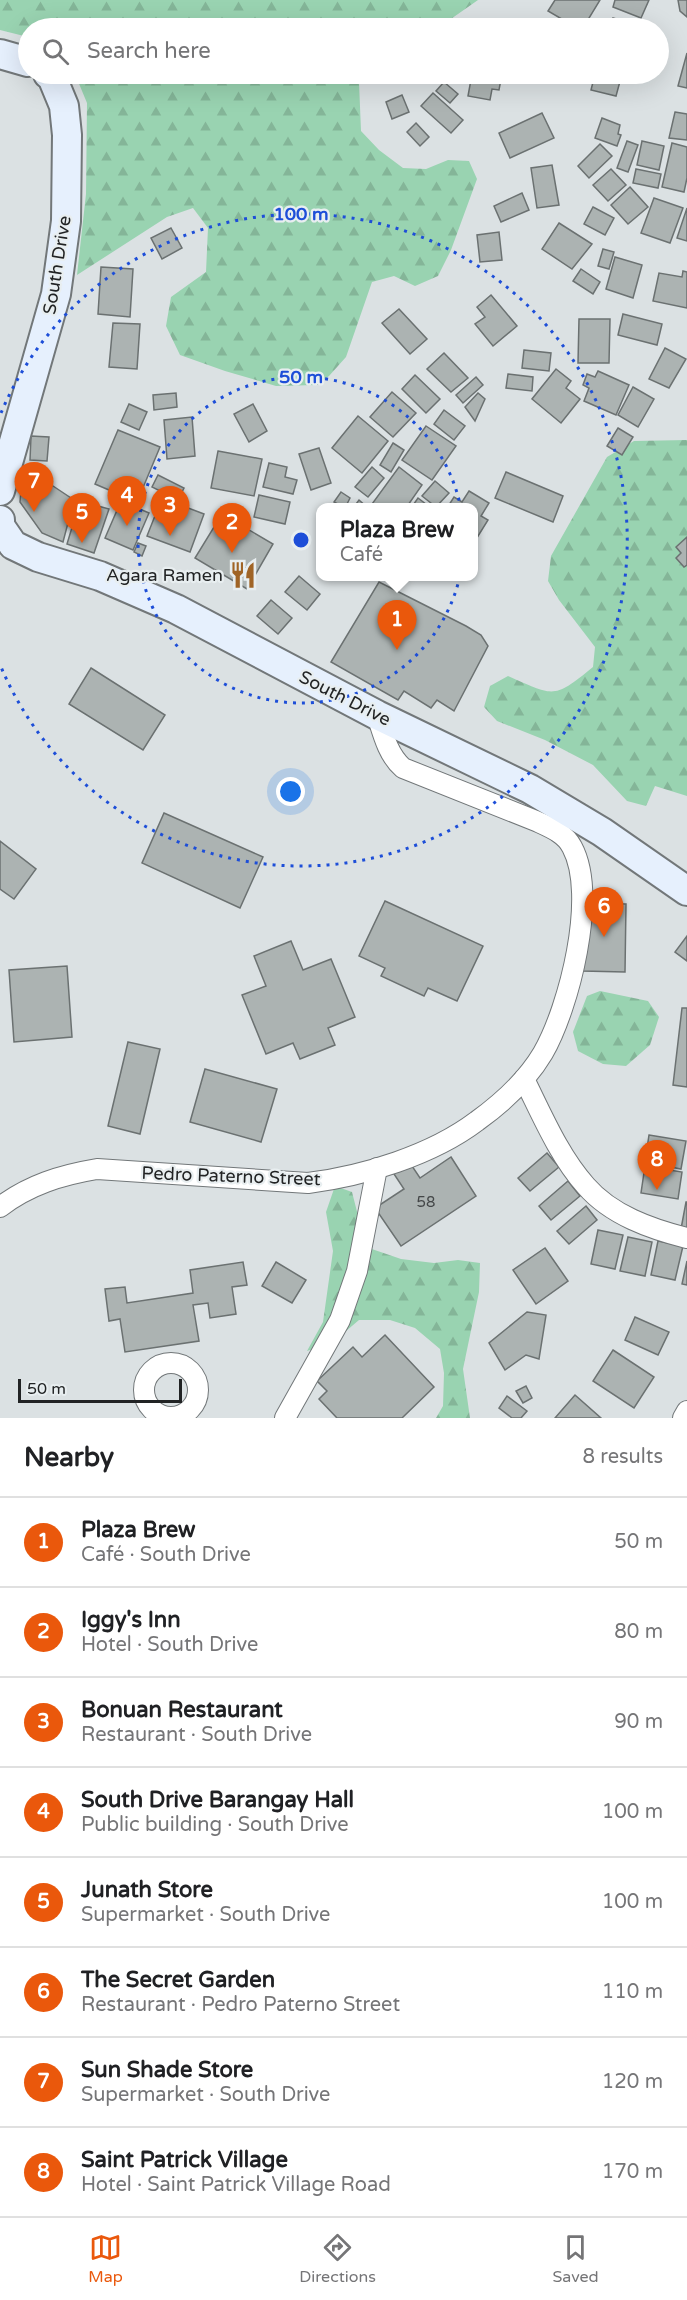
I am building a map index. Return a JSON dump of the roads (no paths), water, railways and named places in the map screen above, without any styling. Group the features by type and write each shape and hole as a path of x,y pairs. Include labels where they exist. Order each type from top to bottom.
{"main road":[{"path":"0,54 18,59"},
{"name":"South Drive","path":"0,491 56,294 66,221 67,135 64,106 55,84"},
{"name":"South Drive","path":"0,520 0,526 13,545 38,558 100,576 176,609 377,715 489,767 565,808 687,891"}],"street":[{"name":"Pedro Paterno Street","path":"0,1207 16,1195 45,1182 69,1174 97,1169 308,1183 341,1178 377,1168 450,1138 476,1122 524,1079 542,1054 557,1025 567,998 574,967 581,897 578,869 572,846 556,830 403,768 395,761 389,749 377,715"},
{"path":"524,1079 561,1150 586,1187 624,1215 668,1234 687,1238"},
{"path":"285,1418 340,1320 357,1271 377,1168"},
{"path":"683,1418 687,1411"}],"place":[{"name":"Sun Shade Store","path":"34,512"},
{"name":"South Drive Barangay Hall","path":"127,526"},
{"name":"Bonuan Restaurant","path":"170,536"},
{"name":"Junath Store","path":"82,543"},
{"name":"Iggy's Inn","path":"232,553"},
{"name":"Agara Ramen","path":"243,575"},
{"name":"Plaza Brew","path":"397,650"},
{"name":"The Secret Garden","path":"604,937"},
{"name":"Saint Patrick Village","path":"657,1190"}]}
